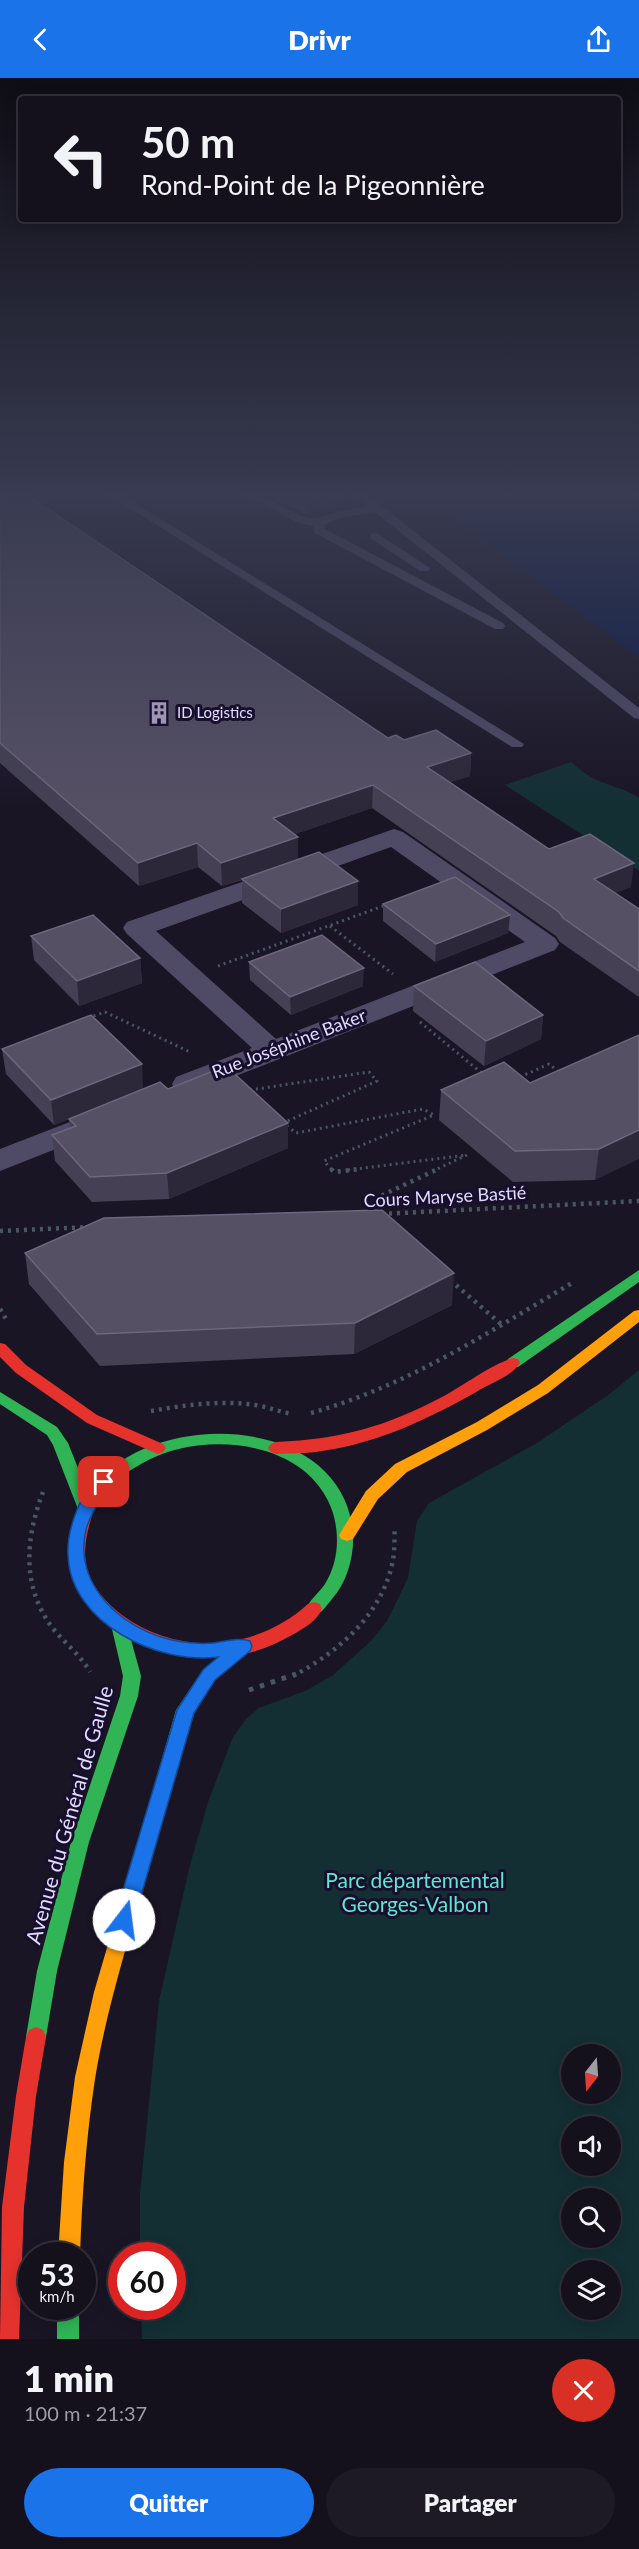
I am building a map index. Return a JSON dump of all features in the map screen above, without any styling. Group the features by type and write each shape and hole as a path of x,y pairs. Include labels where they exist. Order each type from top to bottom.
{"main road":[{"path":"276,1448 320,1447 342,1442 422,1413 469,1390 581,1318 639,1275"},
{"path":"347,1535 372,1495 401,1468 482,1426 543,1389 639,1315"},
{"path":"0,1348 21,1369 92,1419 158,1448"},
{"path":"0,1397 52,1431 60,1443 86,1506"},
{"path":"214,1438 254,1441 276,1448 312,1469 337,1499 347,1535 344,1564 331,1591 309,1615 279,1635 244,1646 210,1651 177,1648 146,1640 119,1625 97,1605 82,1582 76,1556 77,1531 86,1506 104,1482 129,1462 158,1448 181,1441 214,1438"},
{"name":"Avenue du Général de Gaulle","path":"8,2339 13,2206 26,2096 47,1971 80,1842 103,1769 125,1716 129,1696 132,1676 119,1625"},
{"path":"69,2242 71,2197 81,2104 107,1982 144,1850 185,1710 209,1675 244,1646"},
{"path":"68,2320 68,2339"}],"street":[{"name":"Rue Joséphine Baker","path":"156,1097 545,944 394,837 137,928 190,977"},
{"path":"190,977 271,1050"},
{"path":"0,1161 123,1110"}],"lane":[{"path":"280,598 517,744"},
{"path":"444,598 499,626"},
{"path":"491,598 639,715"}],"path":[{"path":"190,977 392,902"},
{"path":"330,925 407,997 489,1080"},
{"path":"84,1020 105,1012 196,1055 253,1091 369,1072 377,1082 283,1123 296,1133 423,1109 434,1115"},
{"path":"518,1077 549,1064 564,1075"},
{"path":"384,1222 375,1214 372,1200 467,1155 334,1172 324,1161 445,1110"},
{"name":"Cours Maryse Bastié","path":"364,1214 639,1201"},
{"path":"0,1231 93,1226"},
{"path":"447,1277 501,1324"},
{"path":"304,1414 347,1403 422,1371 577,1280"},
{"path":"0,1309 10,1325"},
{"path":"145,1412 217,1402 256,1405 297,1414"},
{"path":"45,1487 32,1524 27,1549 28,1569 34,1594 42,1614 84,1659 93,1676"},
{"path":"241,1694 260,1685 287,1679 317,1662 356,1629 372,1612 387,1584 393,1559 396,1516"}],"green space":[{"path":"571,762 592,777 639,798 639,871 505,785"},
{"name":"Parc départemental Georges-Valbon","path":"639,1370 639,2339 142,2339 141,2320 186,2320 186,2242 140,2242 140,2194 159,2001 190,1865 208,1802 233,1737 246,1719 259,1708 305,1691 332,1676 371,1641 387,1621 408,1578 417,1521 429,1503 537,1443 607,1396"}],"water":[{"path":"559,598 639,598 639,658"}],"building":[{"name":"ID Logistics","path":"0,598 180,598 388,738 396,735 404,740 436,730 471,753 427,767 549,849 590,834 634,863 594,879 639,909 639,971 563,918 559,912 373,785 273,818 298,837 221,863 197,843 138,863 0,743"},
{"path":"319,852 358,881 281,909 242,879"},
{"path":"455,877 510,915 436,944 383,904"},
{"path":"93,915 140,958 77,981 31,936"},
{"path":"322,935 364,968 290,997 249,962"},
{"path":"475,962 543,1015 486,1041 414,986"},
{"path":"91,1015 142,1064 51,1100 2,1049"},
{"path":"639,1035 639,1130 599,1149 515,1151 441,1090 504,1062 530,1083"},
{"path":"226,1066 288,1123 167,1173 90,1177 52,1135 76,1126 69,1119 160,1082 168,1089"},
{"path":"382,1210 454,1273 355,1323 97,1334 25,1253 104,1218"}],"traffic: fast":[{"path":"513,1363 639,1275"},
{"path":"0,1397 52,1431 60,1443 86,1506"},
{"path":"205,1438 247,1441 276,1449 308,1466 326,1483 338,1503 344,1524 345,1546 341,1568 330,1589 314,1609"},
{"path":"86,1509 109,1479 136,1459 152,1451 205,1438"},
{"path":"36,2037 47,1971 80,1842 129,1696 132,1676 119,1625"},
{"path":"136,1880 185,1710 209,1675 244,1646"},
{"path":"68,2320 68,2339"}],"traffic: slow":[{"path":"347,1535 372,1495 401,1468 482,1426 543,1389 639,1315"},
{"path":"70,2242 75,2162 85,2077 104,1992 136,1880"}],"traffic: jam":[{"path":"0,1348 21,1369 92,1419 158,1448"},
{"path":"276,1448 311,1447 355,1439 403,1423 448,1401 513,1363"},
{"path":"86,1509 77,1539 78,1567 88,1591 105,1612 128,1628 154,1641 182,1648 210,1651 238,1648 279,1634 292,1627 314,1609"},
{"path":"8,2339 13,2207 26,2096 36,2037"}],"place":[{"name":"ID Logistics","path":"159,713"}],"route":[{"path":"104,1482 86,1506 77,1531 76,1544 76,1556 82,1582 97,1605 119,1625 146,1640 177,1648 210,1651 244,1646 209,1675 185,1710 124,1920"}]}
